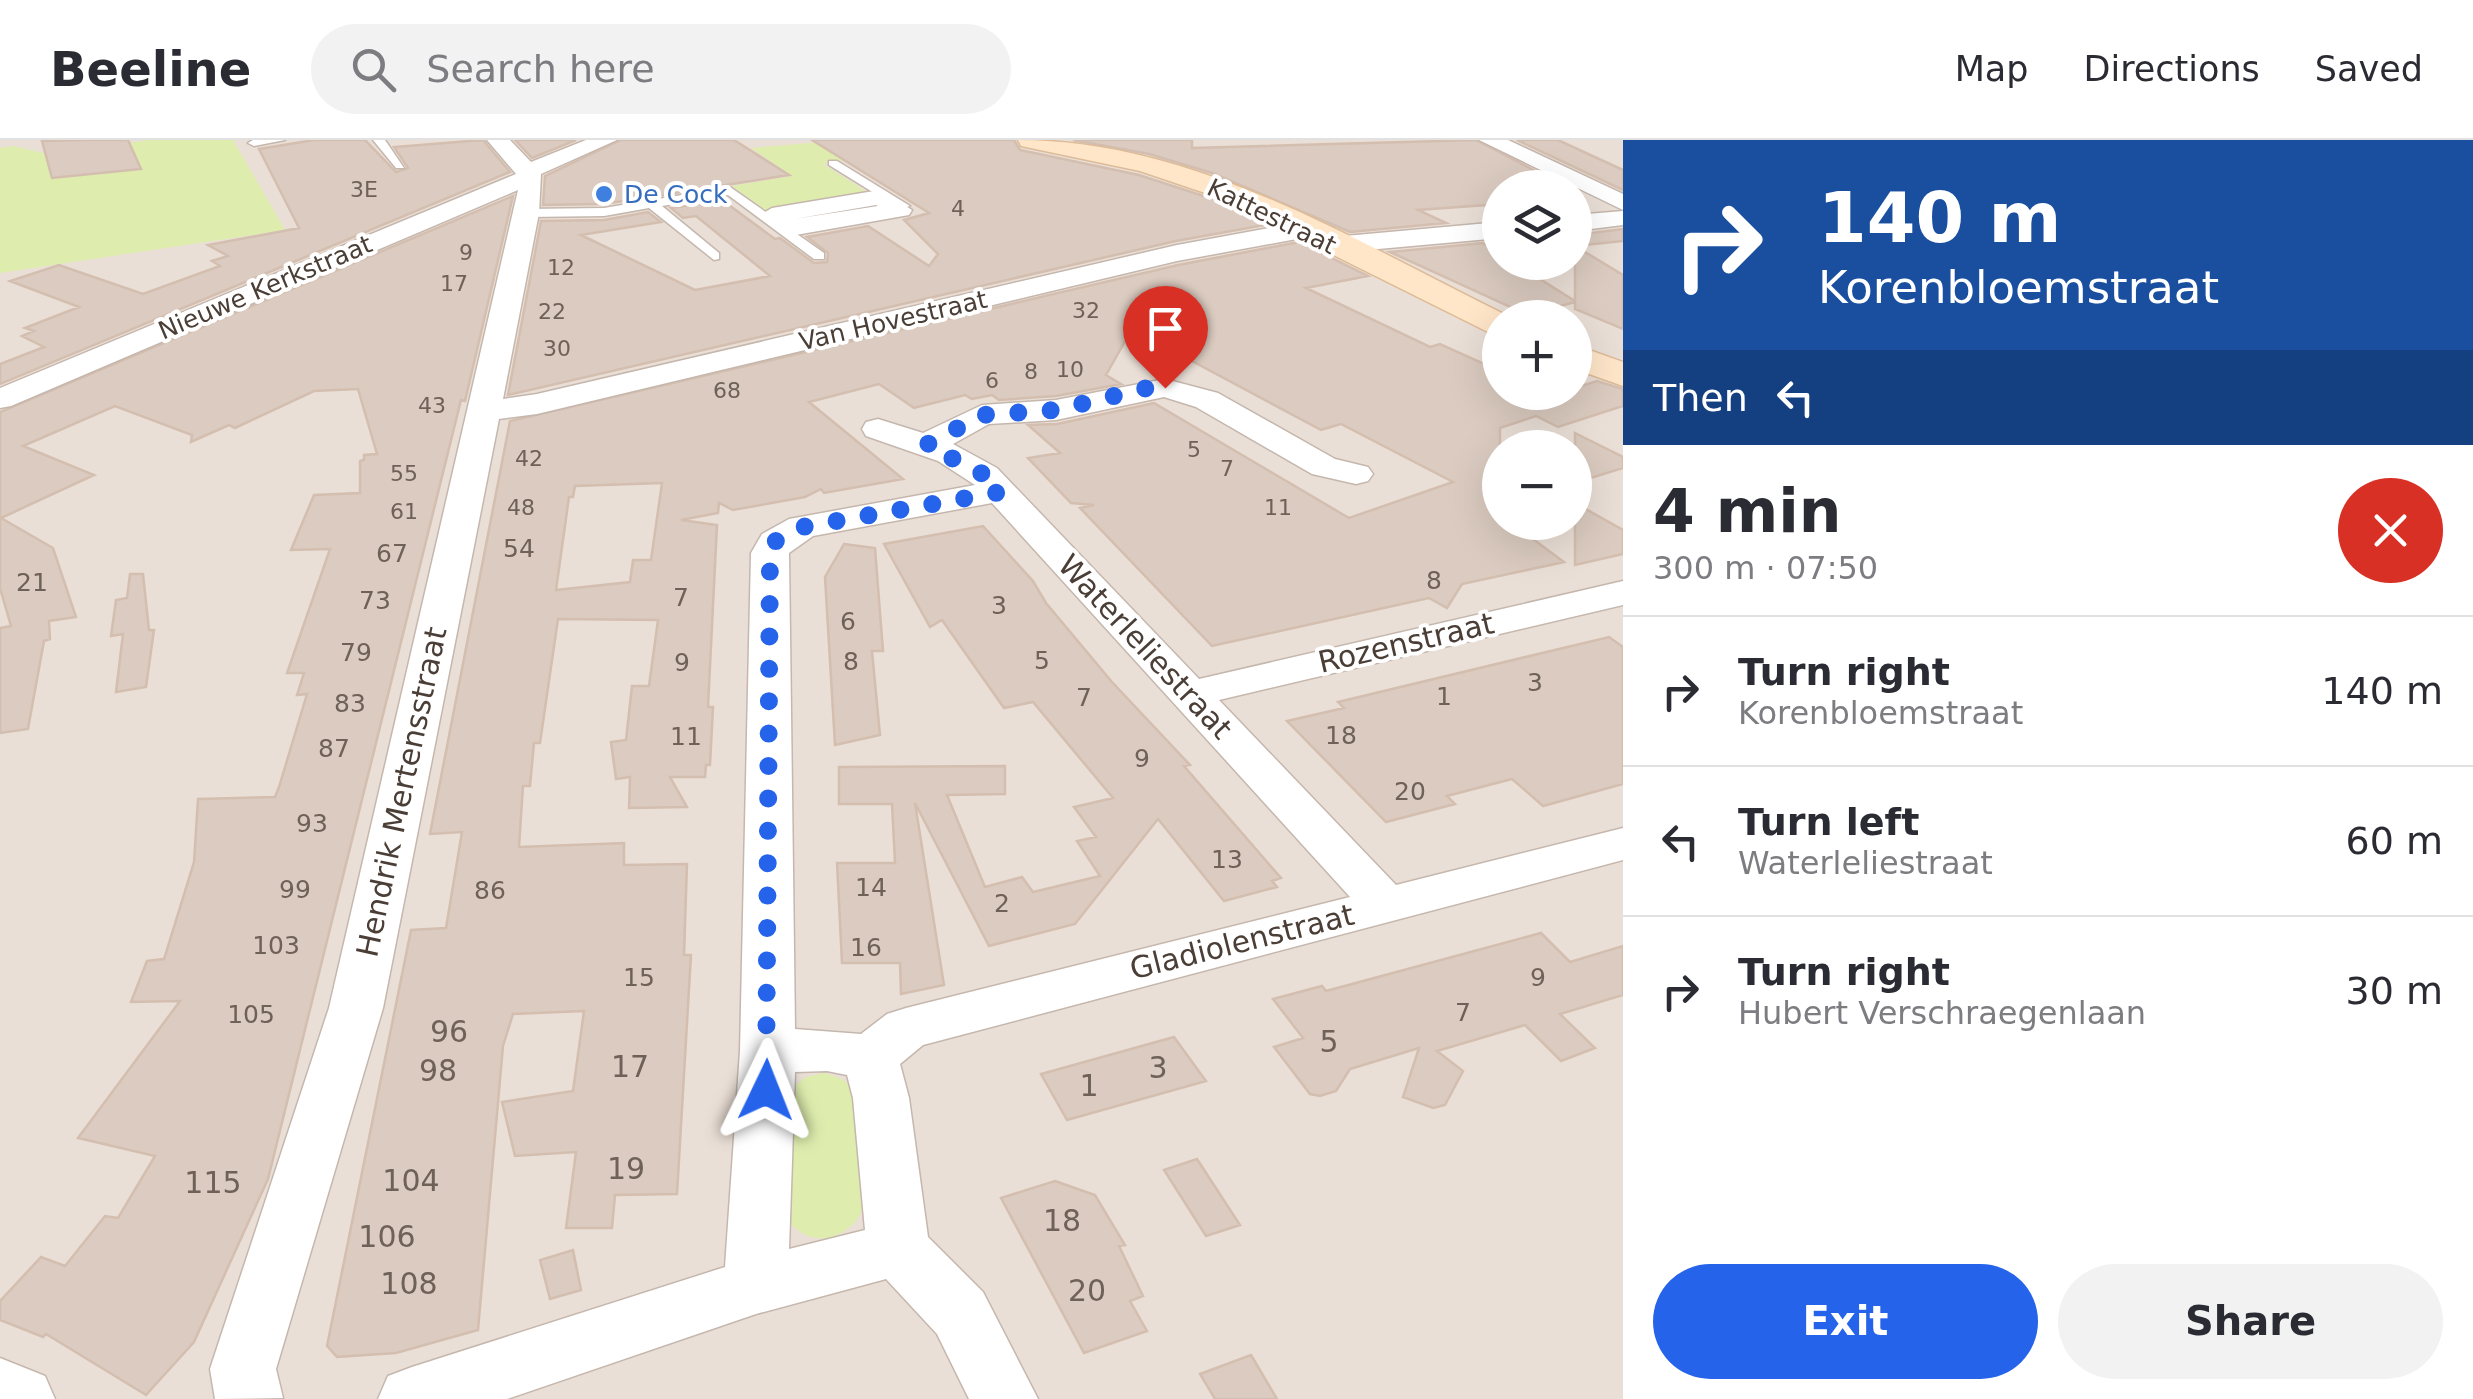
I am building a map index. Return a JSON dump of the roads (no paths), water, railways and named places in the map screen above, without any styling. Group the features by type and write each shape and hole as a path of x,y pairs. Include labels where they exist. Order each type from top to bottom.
{"street":[{"path":"498,140 529,187"},
{"name":"Nieuwe Kerkstraat","path":"0,399 529,187 606,140"},
{"name":"Kattestraat","path":"1031,140 1192,178 1482,317"},
{"path":"1490,140 1623,203"},
{"name":"Hendrik Mertensstraat","path":"249,1399 243,1369 356,1008 529,187"},
{"path":"1592,221 1623,218"},
{"name":"Van Hovestraat","path":"484,411 537,404 1202,248 1302,230"},
{"path":"1334,246 1482,232"},
{"path":"1592,362 1623,374"},
{"path":"926,445 982,415 1056,410 1147,388 1165,388 1207,400 1324,467 1356,474"},
{"name":"Waterleliestraat","path":"878,429 926,445 985,475 1386,905"},
{"path":"756,1286 768,1051 770,553 774,542 802,527 1001,492"},
{"name":"Rozenstraat","path":"1189,694 1623,592"},
{"name":"Gladiolenstraat","path":"870,1057 906,1029 1623,844"},
{"path":"768,1051 827,1050 870,1057 881,1098 898,1249 960,1313 1004,1399"},
{"path":"412,1399 756,1286 898,1249"},
{"path":"0,1390 22,1399"}],"lane":[{"path":"254,143 279,140"},
{"path":"379,140 400,166"},
{"path":"788,230 910,210 833,164"},
{"path":"529,187 604,212 730,190 819,256"},
{"path":"652,204 714,256"}],"place":[{"name":"De Cock","path":"604,194"}]}
